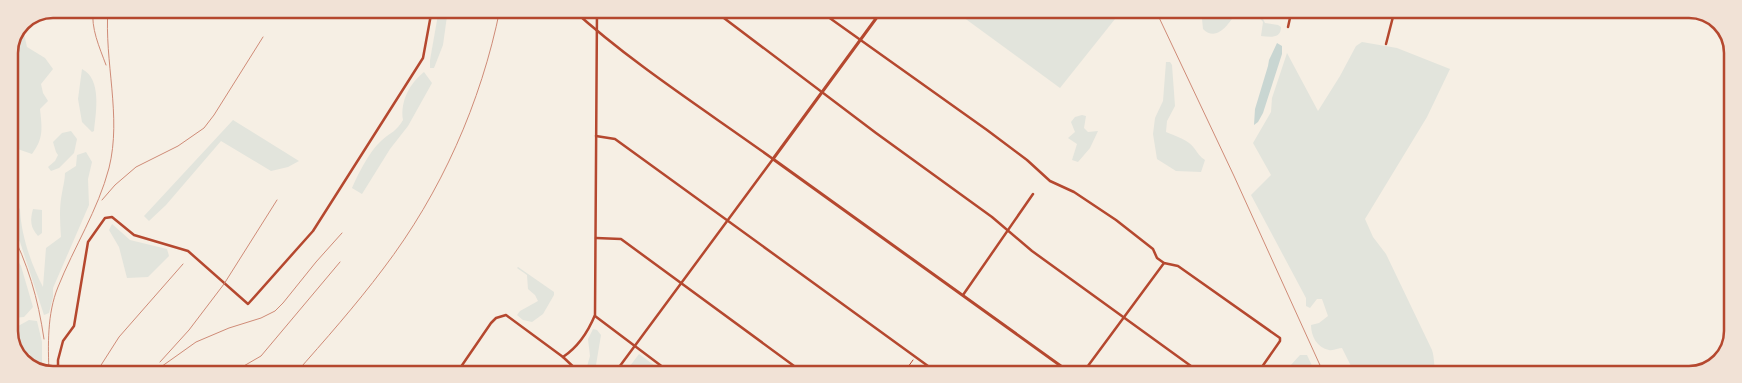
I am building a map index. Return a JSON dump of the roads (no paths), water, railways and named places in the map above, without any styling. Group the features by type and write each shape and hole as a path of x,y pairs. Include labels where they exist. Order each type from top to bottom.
{"main road":[{"path":"876,18 773,159 1061,366"}],"street":[{"path":"58,366 63,341 74,326 88,242 105,218 112,217 134,235 188,252 248,304 312,231 423,58 430,18"},
{"path":"582,18 662,80 773,159 620,366"},
{"path":"562,357 582,339 595,315 597,18"},
{"path":"724,18 876,133 992,217 1006,230 1123,318 1191,366"},
{"path":"829,18 995,136 1027,160 1050,181 1074,192 1123,225 1153,248 1157,258 1164,263 1178,266 1280,338 1280,341 1263,366"},
{"path":"1288,28 1290,18"},
{"path":"1386,44 1393,18"},
{"path":"596,136 614,139 927,366"},
{"path":"963,295 1006,230 1033,194"},
{"path":"596,238 621,239 794,366"},
{"path":"1088,366 1164,263"},
{"path":"595,315 661,366"},
{"path":"461,366 490,323 502,316 513,319 572,366"}],"railway":[{"path":"93,18 94,30 106,65"},
{"path":"49,365 49,330 54,297 99,199 113,148 114,129 108,18"},
{"path":"302,366 373,282 404,240 423,210 456,146 470,113 482,79 498,18"},
{"path":"1159,18 1320,366"},
{"path":"102,200 115,185 136,167 178,146 204,128 263,37"},
{"path":"160,362 189,330 224,284 277,200"},
{"path":"162,366 196,342 275,311 342,233"},
{"path":"18,246 39,309 44,339"},
{"path":"244,366 261,356 340,262"},
{"path":"100,366 119,337 183,264"}]}
